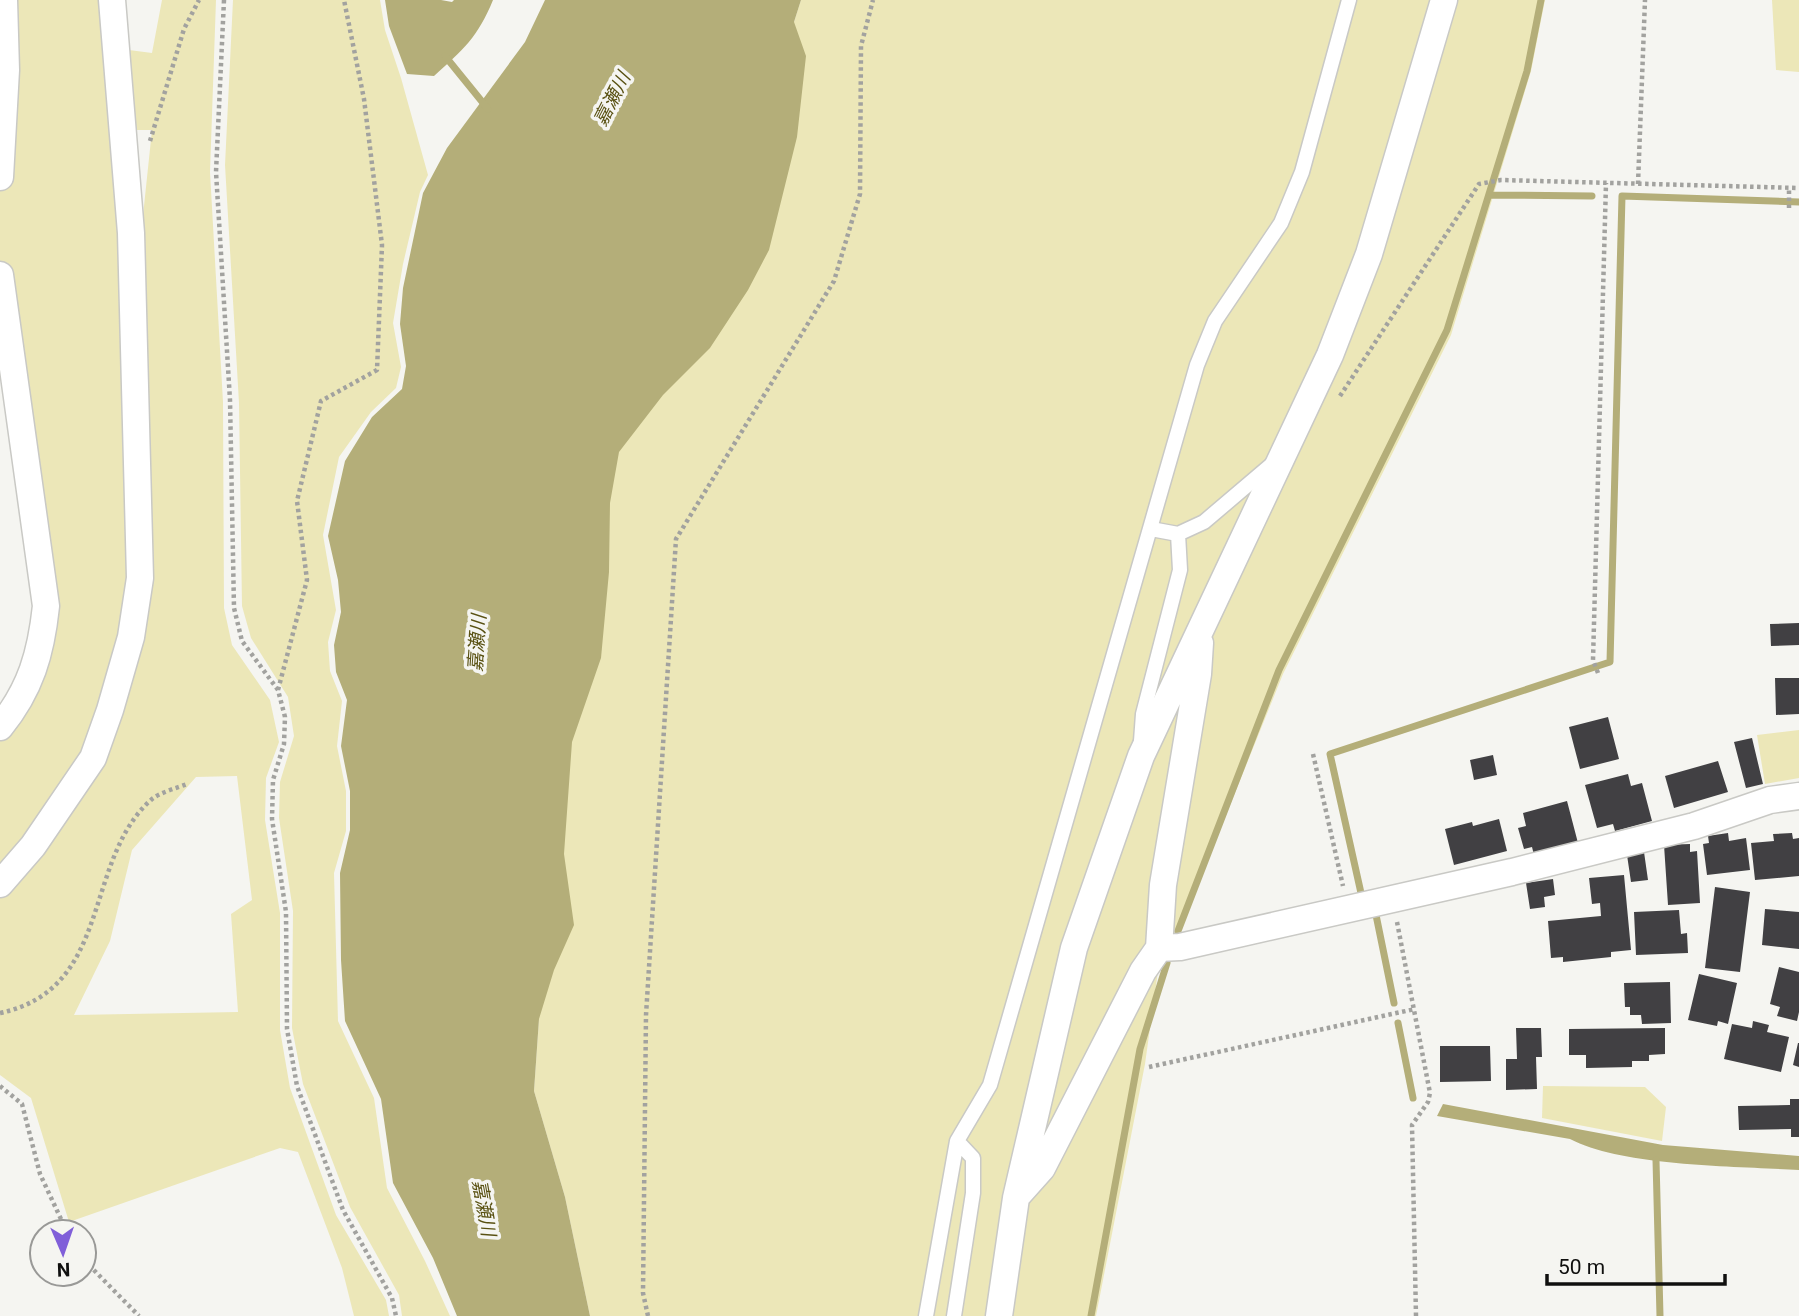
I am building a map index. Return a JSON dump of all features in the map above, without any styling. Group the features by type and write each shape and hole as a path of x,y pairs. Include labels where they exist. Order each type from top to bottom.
{"street":[{"path":"0,177 6,70 4,0"},
{"path":"0,884 33,846 93,758 131,637 140,578 131,233 112,0"},
{"path":"999,1316 1016,1198 1074,948 1140,756 1330,355 1370,254 1444,0"},
{"path":"0,275 46,606 43,638 37,662 13,711 0,727"},
{"path":"1016,1198 1042,1168 1143,971 1158,948 1163,885 1198,674 1201,625"},
{"path":"1158,948 1180,947 1393,900 1694,826 1770,800 1799,796"}],"lane":[{"path":"926,1316 957,1142 990,1085 1197,365 1215,321 1281,223 1302,172 1349,0"},
{"path":"1151,529 1178,534 1204,523 1283,455"},
{"path":"1140,756 1143,714 1180,570 1178,534"},
{"path":"954,1316 973,1193 973,1158 957,1142"}],"path":[{"path":"127,178 142,166 184,29 199,0"},
{"path":"224,0 216,172 230,400 234,608 242,641 278,690 285,717 284,744 273,780 272,818 286,912 286,1029 296,1086 343,1210 393,1297 396,1316"},
{"path":"278,690 307,580 297,501 321,401 377,370 382,245 363,99 344,0"},
{"path":"648,1316 643,1293 646,1015 677,539 834,281 860,194 861,46 873,0"},
{"path":"1638,184 1645,0"},
{"path":"1339,398 1479,184 1501,180 1799,188"},
{"path":"1598,673 1593,660 1606,183"},
{"path":"1789,188 1789,208"},
{"path":"1313,754 1349,909"},
{"path":"0,1013 21,1008 61,981 88,936 122,834 154,797 187,784"},
{"path":"1393,900 1430,1093 1428,1102 1412,1125 1416,1316"},
{"path":"1149,1067 1415,1009"},
{"path":"0,1086 22,1104 40,1174 60,1218"},
{"path":"98,1274 139,1316"}],"shaded area":[{"path":"0,0 101,0 142,225 152,130 135,130 129,50 152,53 162,0 216,0 210,172 223,402 224,608 232,645 270,700 279,742 266,778 265,820 280,913 280,1030 290,1088 336,1215 386,1300 389,1316 354,1316 342,1268 298,1152 280,1148 80,1218 68,1218 31,1098 0,1075 0,705 10,695 38,618 0,339","holes":["237,776 252,900 231,914 238,1012 74,1015 110,941 132,850 196,777"]},
{"path":"233,0 380,0 385,30 428,175 420,192 403,264 393,323 401,367 396,388 371,412 339,457 323,535 336,610 328,642 330,671 342,701 337,746 346,791 346,831 334,873 338,1021 374,1098 387,1188 450,1316 402,1316 399,1295 350,1207 303,1084 292,1028 293,911 279,818 280,782 294,736 288,697 251,638 242,606 239,403 225,165"},
{"path":"801,0 1545,0 1531,71 1451,335 1283,674 1178,934 1159,964 1145,1064 1096,1316 590,1316 565,1197 534,1091 539,1019 546,476 794,22"},
{"path":"1772,0 1799,0 1799,72 1776,70"},
{"path":"1799,730 1799,778 1765,784 1757,735"},
{"path":"1543,1086 1645,1087 1666,1107 1662,1141 1542,1118"}],"water":[{"path":"385,0 493,0 482,24 469,42 434,76 407,74 389,26"},
{"name":"嘉瀬川","path":"545,0 801,0 794,22 806,56 797,137 769,250 748,290 710,348 663,395 619,452 610,503 609,572 601,658 572,742 564,854 574,925 554,970 539,1019 534,1091 565,1197 590,1316 457,1316 433,1258 393,1183 381,1099 345,1021 340,873 350,830 350,791 341,746 347,700 336,672 334,645 341,612 338,580 328,536 345,461 372,417 402,389 406,366 400,324 403,288 423,193 447,148 525,42"},
{"path":"1443,1104 1663,1145 1799,1156 1799,1170 1681,1164 1620,1155 1570,1139 1437,1116"}],"building":[{"path":"1799,623 1799,645 1771,646 1770,624"},
{"path":"1775,678 1799,678 1799,714 1776,715"},
{"path":"1608,717 1619,759 1580,769 1569,727"},
{"path":"1752,738 1763,784 1746,788 1734,742"},
{"path":"1493,755 1497,775 1474,780 1470,760"},
{"path":"1718,761 1728,792 1674,808 1665,776"},
{"path":"1628,774 1631,786 1642,783 1652,821 1615,831 1613,824 1597,828 1585,785"},
{"path":"1567,801 1578,843 1534,855 1532,847 1524,849 1518,828 1526,826 1523,813"},
{"path":"1499,819 1507,851 1454,865 1445,829 1472,822 1473,826"},
{"path":"1728,833 1729,841 1746,838 1750,870 1707,875 1703,844 1709,843 1708,836"},
{"path":"1792,833 1793,839 1799,838 1799,876 1755,880 1751,843 1774,841 1773,834"},
{"path":"1690,844 1690,852 1697,851 1700,903 1668,905 1664,845"},
{"path":"1644,852 1648,880 1631,882 1627,855"},
{"path":"1624,875 1631,950 1611,952 1611,957 1563,962 1563,957 1551,958 1548,921 1601,916 1600,903 1592,904 1589,878"},
{"path":"1553,879 1555,895 1544,897 1545,907 1530,909 1526,883"},
{"path":"1715,887 1750,892 1740,972 1705,968"},
{"path":"1765,909 1799,912 1799,949 1762,945"},
{"path":"1679,910 1681,934 1687,933 1688,953 1636,955 1634,912"},
{"path":"1779,967 1799,972 1797,1021 1777,1016 1780,1007 1770,1004"},
{"path":"1699,974 1737,983 1728,1024 1718,1021 1717,1026 1688,1020"},
{"path":"1670,982 1671,1023 1642,1024 1641,1015 1630,1015 1630,1007 1625,1007 1624,983"},
{"path":"1753,1021 1769,1025 1767,1032 1789,1037 1781,1072 1724,1059 1732,1024 1752,1028"},
{"path":"1516,1028 1541,1028 1542,1057 1536,1057 1537,1089 1506,1090 1506,1059 1517,1059"},
{"path":"1665,1028 1665,1054 1649,1055 1649,1061 1632,1061 1632,1067 1586,1068 1586,1055 1569,1055 1569,1029"},
{"path":"1799,1043 1799,1067 1793,1065"},
{"path":"1440,1046 1490,1046 1491,1081 1440,1082"},
{"path":"1790,1099 1799,1099 1799,1137 1791,1137 1791,1129 1739,1130 1738,1106 1790,1105"}],"waterway":[{"path":"1178,931 1279,670 1447,330 1527,71 1541,0"},
{"path":"445,56 488,109"},
{"path":"1489,195 1592,196"},
{"path":"1361,893 1330,754 1610,662 1622,196 1799,202"},
{"path":"1376,915 1394,1003"},
{"path":"1091,1316 1140,1049 1167,963"},
{"path":"1398,1023 1413,1098"},
{"path":"1656,1160 1660,1316"}]}
